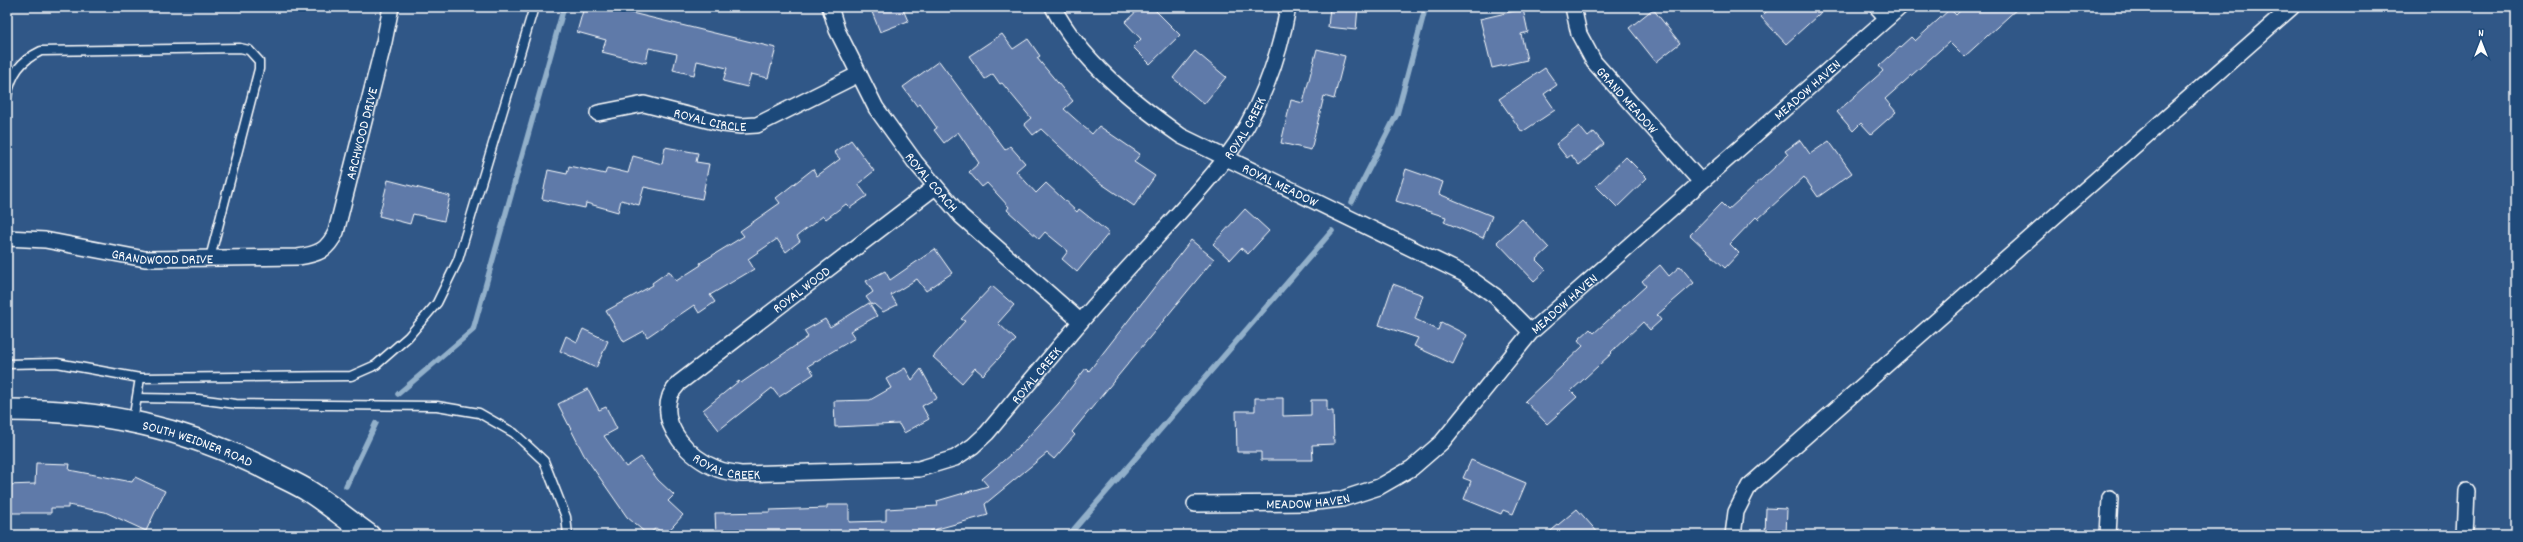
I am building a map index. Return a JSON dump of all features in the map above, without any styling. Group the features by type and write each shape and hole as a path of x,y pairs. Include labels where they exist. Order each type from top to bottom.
{"main road":[{"name":"SOUTH WEIDNER ROAD","path":"7,410 51,410 116,417 170,430 242,456 309,491 369,535"}],"street":[{"name":"ARCHWOOD DRIVE","path":"319,254 331,244 336,232 384,42 391,7"},
{"name":"ROYAL COACH","path":"830,7 837,30 876,108 935,187 961,216 1080,322"},
{"name":"ROYAL MEADOW","path":"1053,7 1085,52 1114,83 1146,111 1181,136 1225,159 1464,274 1495,296 1531,332"},
{"name":"ROYAL CREEK","path":"670,395 668,413 672,429 688,450 704,462 719,470 742,474 918,469 955,458 973,446 987,433 1080,322 1225,159 1252,114 1270,76 1283,37 1288,7"},
{"name":"GRAND MEADOW","path":"1573,7 1579,34 1594,62 1701,182"},
{"name":"MEADOW HAVEN","path":"1195,504 1323,502 1361,494 1396,478 1412,468 1442,442 1531,332 1701,182 1882,13 1900,7"},
{"path":"1733,535 1736,512 1749,486 2292,7"},
{"name":"ROYAL CIRCLE","path":"598,113 644,104 723,124 741,126 757,125 859,74"},
{"name":"ROYAL WOOD","path":"670,395 688,376 935,187"},
{"name":"GRANDWOOD DRIVE","path":"7,238 45,240 145,259 298,257 319,254"},
{"path":"2464,535 2467,491"},
{"path":"2108,535 2110,498"}],"lane":[{"path":"7,364 57,363 140,378 351,376 376,365 408,337 437,303 458,260 534,7"},
{"path":"7,96 11,78 18,67 28,57 42,51 232,48 249,50 259,61 259,69 210,258"},
{"path":"133,421 140,378"},
{"path":"137,398 198,399 236,404 437,406 479,413 514,433 544,461 566,517 568,535"}],"building":[{"path":"584,7 607,7 776,48 768,78 751,74 747,87 723,81 727,68 697,61 694,75 673,70 677,54 649,48 646,63 602,52 606,40 577,32"},
{"path":"870,7 902,7 908,21 880,32"},
{"path":"1141,7 1152,7 1180,35 1150,64 1133,47 1141,39 1125,22"},
{"path":"1330,7 1358,7 1356,30 1328,27"},
{"path":"1771,7 1827,7 1786,44 1761,17"},
{"path":"1964,7 2019,7 1964,57 1949,42 1885,99 1896,112 1871,134 1861,123 1853,131 1837,112 1883,71 1879,66 1911,37 1915,41 1950,9 1956,15"},
{"path":"1523,9 1528,32 1521,34 1527,60 1492,68 1480,19"},
{"path":"1653,9 1680,43 1656,62 1629,28"},
{"path":"1002,34 1013,49 1028,39 1040,56 1037,58 1073,101 1064,109 1092,134 1099,126 1140,154 1134,162 1155,176 1134,206 1093,178 1041,129 1033,135 1024,124 1031,118 1002,83 1000,84 993,74 985,79 969,56"},
{"path":"1317,49 1345,56 1334,99 1324,96 1311,150 1281,143 1291,100 1303,103"},
{"path":"1195,51 1226,77 1204,104 1173,78"},
{"path":"939,61 1005,150 1010,146 1025,163 1016,171 1036,193 1046,183 1077,212 1079,209 1109,233 1077,272 1062,259 1068,251 1045,232 1039,239 1007,210 1009,207 987,183 982,187 969,172 979,163 958,132 944,143 934,130 937,128 920,104 917,106 903,87"},
{"path":"1545,68 1557,85 1544,94 1555,110 1522,132 1499,99"},
{"path":"1579,126 1588,137 1594,132 1604,144 1579,165 1571,155 1567,158 1556,144"},
{"path":"851,140 874,171 858,184 867,196 850,208 846,204 826,219 823,216 797,236 800,241 786,252 777,239 748,259 754,269 710,295 715,302 699,313 694,305 647,337 644,331 624,342 606,311 653,285 652,283 669,271 676,281 701,265 700,263 744,236 740,231 780,203 776,198 813,169 817,176 840,159 834,152"},
{"path":"1800,140 1810,154 1829,141 1852,173 1818,197 1804,177 1758,219 1756,217 1730,244 1739,253 1725,268 1690,235 1721,203 1728,210 1788,155 1785,151"},
{"path":"665,147 698,153 696,162 709,164 702,199 644,187 639,205 621,200 618,212 586,203 585,208 542,199 548,170 567,174 569,166 605,174 607,168 628,173 633,156 662,164"},
{"path":"1626,157 1647,178 1617,207 1596,186"},
{"path":"1406,169 1443,182 1439,194 1492,216 1483,238 1444,222 1446,217 1396,201"},
{"path":"388,180 450,196 444,221 413,214 410,224 379,216"},
{"path":"1245,209 1269,231 1248,254 1241,248 1230,260 1213,244"},
{"path":"1522,219 1549,248 1536,260 1546,270 1534,281 1497,242"},
{"path":"1191,240 1214,259 1072,432 1075,435 1054,459 1047,453 985,504 988,515 930,531 930,535 716,535 715,513 770,512 770,510 827,508 827,505 849,505 849,522 886,521 886,509 938,506 937,501 988,486 982,479 1017,449 1059,403 1086,368 1089,371"},
{"path":"935,249 952,273 926,291 917,279 891,295 897,305 883,312 874,304 872,305 866,297 873,292 866,281 885,271 890,280"},
{"path":"1660,265 1669,276 1680,266 1694,283 1657,315 1661,320 1650,330 1643,322 1611,352 1612,353 1571,391 1577,397 1547,424 1525,401 1583,346 1578,340 1590,329 1594,333 1646,286 1642,281"},
{"path":"1393,284 1423,295 1415,319 1438,330 1441,322 1467,335 1453,364 1414,346 1418,338 1379,325"},
{"path":"992,286 1014,305 998,323 1016,340 983,375 975,368 962,383 933,357 965,321 961,319"},
{"path":"869,303 877,316 850,331 855,338 808,366 814,374 779,397 772,388 719,430 703,410 739,381 741,383 808,337 804,331 825,319 830,327"},
{"path":"583,329 608,341 596,368 560,351 566,336 577,342"},
{"path":"905,368 912,380 921,369 937,398 922,406 929,419 904,433 899,424 835,427 834,401 870,400 891,388 886,379"},
{"path":"588,389 599,410 606,407 617,429 604,436 626,467 641,457 658,480 674,495 668,501 683,515 665,535 656,528 648,535 627,517 584,455 558,404"},
{"path":"1255,398 1283,398 1283,416 1311,415 1311,400 1327,400 1327,411 1333,411 1334,444 1312,445 1313,460 1261,460 1261,452 1237,452 1236,411 1255,411"},
{"path":"1471,460 1526,483 1513,514 1503,510 1501,514 1464,499 1471,481 1463,478"},
{"path":"36,463 70,464 69,470 132,482 135,477 165,491 146,531 105,512 68,505 68,508 51,508 51,513 7,513 7,485 35,484"},
{"path":"1766,508 1787,509 1786,535 1765,535"},
{"path":"1577,509 1600,535 1546,535"}],"waterway":[{"path":"398,394 473,330 564,7"},
{"path":"1352,202 1397,114 1424,13 1424,7"},
{"path":"1069,535 1332,231"},
{"path":"346,486 376,423"}]}
